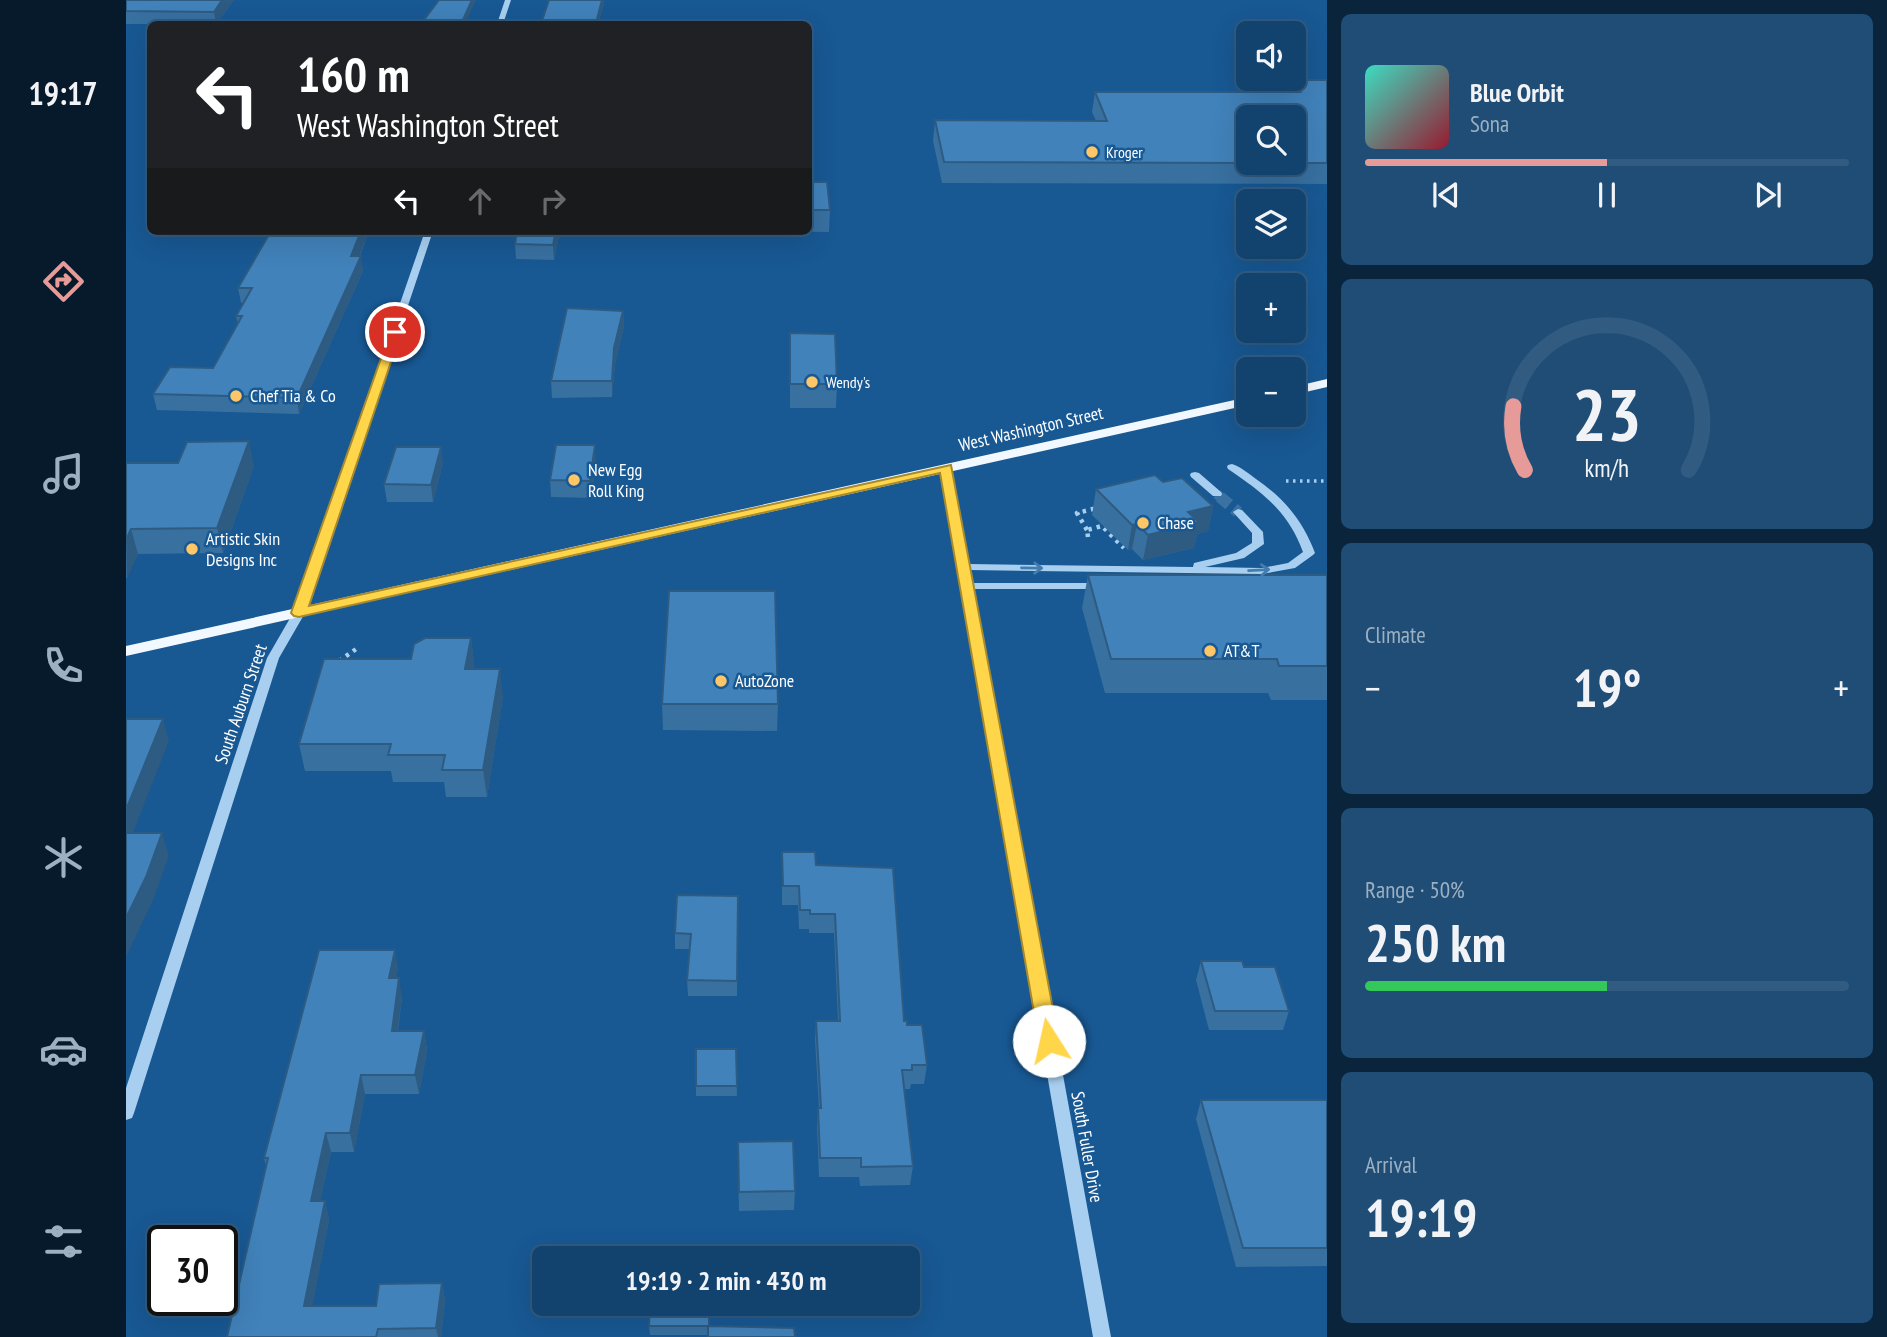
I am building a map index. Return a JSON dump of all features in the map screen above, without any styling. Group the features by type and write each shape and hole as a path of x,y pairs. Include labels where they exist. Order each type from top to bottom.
{"main road":[{"path":"1306,388 1327,383"},
{"name":"West Washington Street","path":"126,652 1236,404"}],"street":[{"path":"500,21 508,0"},
{"name":"South Auburn Street","path":"126,1113 273,658 299,613 428,235"},
{"path":"964,567 1262,571 1291,566 1309,553 1304,534 1290,511 1232,467"},
{"name":"South Fuller Drive","path":"946,468 1102,1337"},
{"path":"1195,475 1217,494"},
{"path":"1178,570 1240,556 1258,544 1258,532 1238,512"},
{"path":"968,586 1120,586"}],"path":[{"path":"1088,537 1077,513 1102,507"},
{"path":"1087,530 1102,526 1127,551"},
{"path":"328,669 359,647"}],"building":[{"path":"126,0 222,0 214,12 126,11"},
{"path":"439,0 472,0 462,21 423,21"},
{"path":"549,0 602,0 597,21 542,21"},
{"path":"1306,80 1327,80 1327,163 1306,163 1306,105 1236,105 1236,163 944,162 935,120 1107,121 1095,92 1306,91"},
{"path":"812,182 827,182 830,210 812,210"},
{"path":"269,235 359,235 351,256 361,256 297,398 153,394 170,367 213,368 242,316 236,316 252,288 238,288"},
{"path":"516,235 555,235 553,245 515,244"},
{"path":"567,308 623,311 614,348 612,381 551,381"},
{"path":"790,333 835,334 837,384 790,384"},
{"path":"249,441 217,528 131,529 126,540 126,463 178,463 187,442"},
{"path":"556,445 595,445 590,481 550,480"},
{"path":"396,447 441,447 431,485 384,484"},
{"path":"1155,475 1163,482 1182,478 1213,506 1188,512 1199,522 1148,535 1137,524 1132,525 1096,489"},
{"path":"1088,575 1327,575 1327,666 1279,666 1277,659 1111,659"},
{"name":"AutoZone","path":"669,591 775,591 778,704 662,704"},
{"path":"425,638 471,638 465,669 500,669 483,770 442,770 445,755 388,755 391,744 299,744 324,659 411,659 414,644"},
{"path":"126,719 163,719 126,810"},
{"path":"126,833 162,833 146,877 126,918"},
{"path":"782,852 815,852 816,865 893,868 904,1021 907,1021 907,1025 922,1025 927,1065 912,1065 912,1070 902,1070 913,1166 861,1167 861,1158 820,1158 818,1108 821,1108 816,1021 840,1021 835,914 810,914 810,910 800,910 799,886 783,886"},
{"path":"677,895 738,896 737,981 687,980 691,934 675,933"},
{"path":"319,950 395,950 389,978 399,978 392,1031 424,1031 415,1075 361,1075 350,1133 326,1133 311,1201 325,1201 304,1306 376,1306 379,1284 442,1283 436,1328 378,1329 376,1337 227,1337 232,1316 238,1316 238,1289 268,1158 264,1158"},
{"path":"1201,961 1242,961 1244,967 1275,967 1289,1011 1215,1011"},
{"path":"696,1049 736,1049 737,1086 696,1086"},
{"path":"1201,1100 1327,1100 1327,1248 1243,1248"},
{"path":"793,1141 795,1191 739,1192 738,1142"},
{"path":"649,1316 709,1316 709,1326 649,1326"},
{"path":"708,1326 794,1328 795,1337 708,1337"}],"tunnel":[{"path":"1217,494 1220,497"},
{"path":"1220,497 1238,512"}],"place":[{"name":"Kroger","path":"1092,152"},
{"name":"Wendy's","path":"812,382"},
{"name":"Chef Tia & Co","path":"236,396"},
{"name":"New Egg Roll King","path":"574,480"},
{"name":"Chase","path":"1143,523"},
{"name":"Artistic Skin Designs Inc","path":"192,549"},
{"name":"AT&T","path":"1210,651"},
{"name":"AutoZone","path":"721,681"}],"route":[{"path":"395,332 299,613 946,468 1049,1041"}]}
